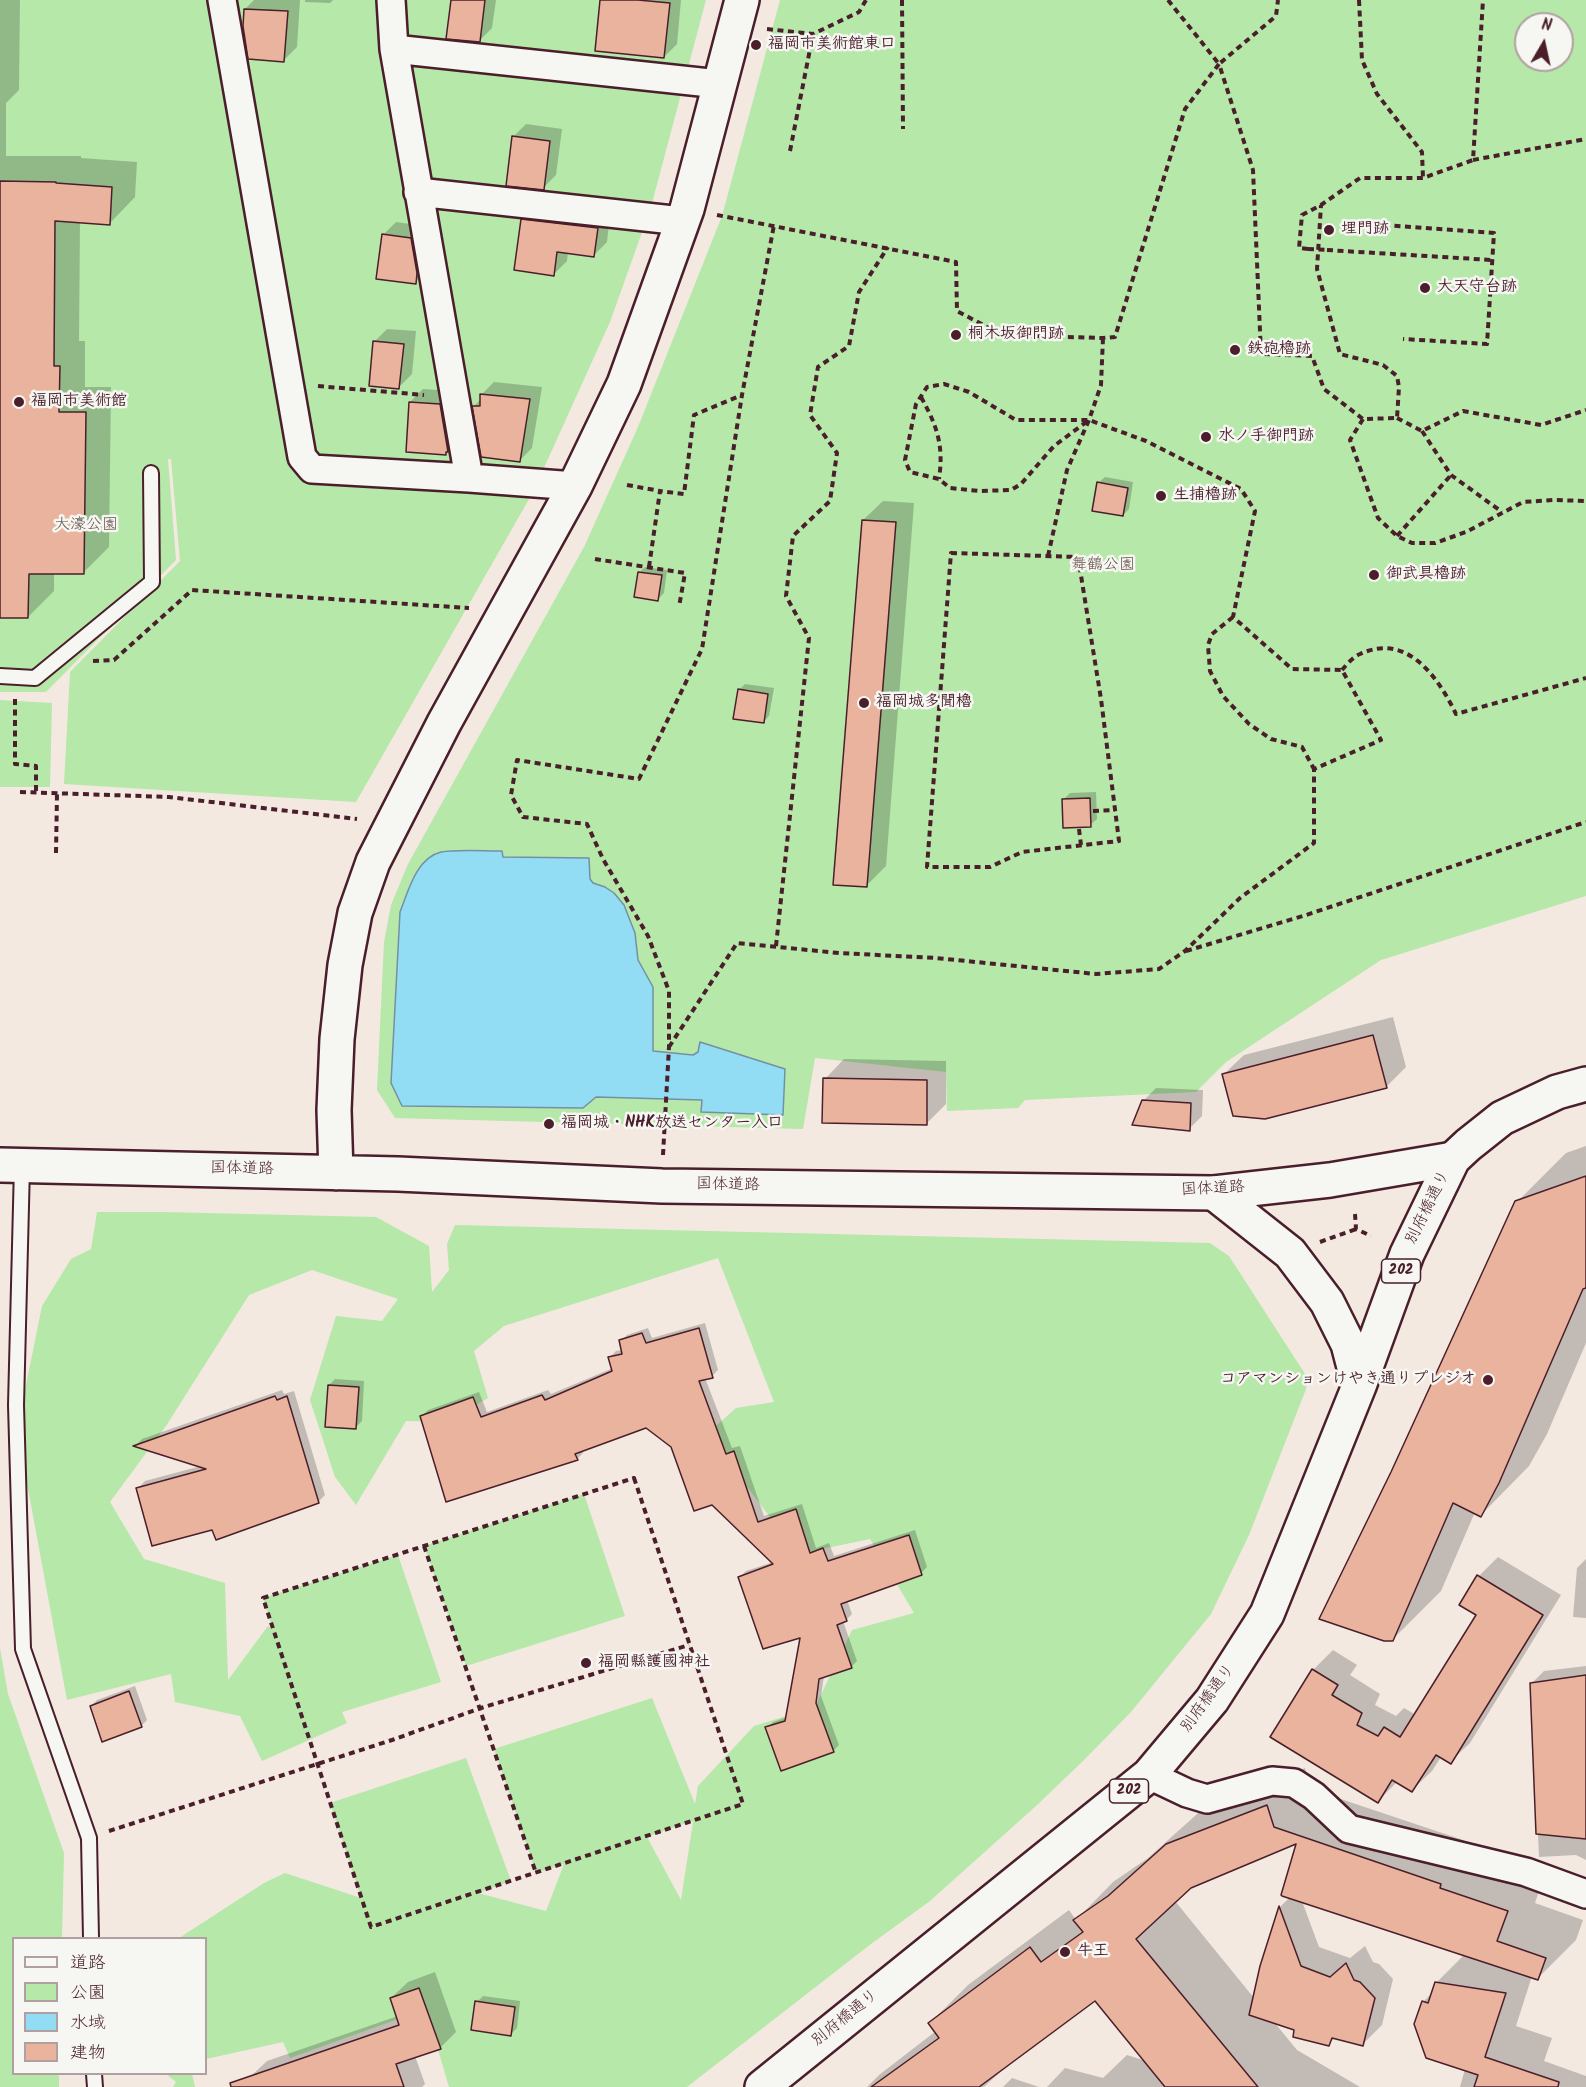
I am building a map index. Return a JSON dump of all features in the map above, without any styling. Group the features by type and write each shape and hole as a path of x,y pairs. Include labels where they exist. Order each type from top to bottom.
{"main road":[{"path":"336,1173 334,1110 337,1039 345,965 355,913 374,862 444,723 575,486 624,384 685,215 742,0"},
{"name":"202","path":"1453,1160 1468,1144 1502,1118 1557,1092 1586,1084"},
{"name":"国体道路","path":"11,1165 336,1173 662,1186 1214,1193 1330,1180 1453,1160"},
{"name":"別府橋通り","path":"762,2087 1149,1775 1212,1700 1267,1614 1359,1386 1407,1254 1453,1160"},
{"path":"1214,1193 1290,1253 1327,1302 1348,1344 1359,1386"}],"street":[{"path":"222,0 302,457 312,469 575,486"},
{"path":"390,0 394,49 470,478"},
{"path":"394,49 719,84"},
{"path":"418,192 685,215"},
{"path":"1149,1775 1187,1793 1207,1799 1272,1781 1294,1783 1314,1796 1349,1829 1526,1872 1586,1894"}],"lane":[{"path":"0,676 35,678 152,582 151,473"},
{"path":"11,1165 23,1649 89,1838 91,1937"}],"path":[{"path":"764,28 813,34 859,12 866,0"},
{"path":"902,0 903,129"},
{"path":"1168,0 1219,64 1253,170 1261,354 1312,356 1324,389 1363,419 1397,418 1422,431 1451,475 1502,512"},
{"path":"685,215 774,225 956,262 957,311 1002,335 1115,337 1185,109 1219,64 1276,16 1278,0"},
{"path":"1359,0 1362,60 1377,94 1422,152 1423,178"},
{"path":"1473,160 1483,0"},
{"path":"790,151 813,34"},
{"path":"1492,260 1299,248 1302,215 1360,178 1423,178 1473,160 1586,139"},
{"path":"1321,205 1317,269 1340,354 1383,365 1397,376 1399,387 1397,418"},
{"path":"665,1118 669,991 648,936 603,859 587,824 524,817 511,795 517,760 639,779 702,649 742,395 774,225"},
{"path":"1384,225 1494,233 1487,344 1403,339"},
{"path":"776,946 809,638 786,596 793,536 830,501 837,453 810,415 818,367 849,346 859,292 889,247"},
{"path":"1048,556 1066,470 1089,420 1101,385 1103,338"},
{"path":"290,383 455,397"},
{"path":"669,1047 737,943 839,953 936,958 1096,974 1159,969 1185,951 1240,898 1314,843 1314,769 1302,747 1271,739 1249,724 1223,696 1210,671 1208,645 1212,634 1233,617 1255,511 1241,489 1146,441 1089,420 1016,420 969,392 944,384 927,387 916,405 905,460 910,472 939,479 950,488 979,491 1011,490 1021,484 1054,446 1089,420"},
{"path":"627,485 684,494 694,415 742,395"},
{"path":"921,397 929,412 941,449 939,479"},
{"path":"1422,431 1463,411 1541,425 1586,410"},
{"path":"1363,419 1350,440 1378,518 1397,536 1412,543 1435,543 1466,532 1523,502 1586,501"},
{"path":"1397,536 1451,475"},
{"path":"650,567 660,490"},
{"path":"951,553 1078,557 1101,699 1115,810 1119,841 1022,852 990,867 927,867 951,553"},
{"path":"595,559 685,573 679,607"},
{"path":"53,663 114,660 192,590 475,609"},
{"path":"1233,617 1292,669 1342,670 1358,655 1379,648 1401,650 1424,665 1446,693 1456,714 1586,678"},
{"path":"1314,769 1381,740 1342,670"},
{"path":"15,696 15,764 36,766 36,793"},
{"path":"20,792 169,797 357,819"},
{"path":"56,853 57,794"},
{"path":"1093,811 1115,810"},
{"path":"1185,951 1306,915 1586,822"},
{"path":"1079,829 1081,845"},
{"path":"1355,1214 1356,1229"},
{"path":"1313,1244 1356,1229 1371,1236"},
{"path":"634,1478 689,1645 742,1804 371,1927 263,1598 634,1478"},
{"path":"424,1546 536,1873"},
{"path":"89,1838 392,1740 481,1708 689,1645"}],"green space":[{"name":"大濠公園","path":"0,0 706,0 651,207 610,322 533,492 356,802 64,784 70,672 180,561 171,459 168,459 176,560 46,692 0,692"},
{"name":"舞鶴公園","path":"780,0 1586,0 1586,896 1381,960 1226,1062 1196,1092 1025,1100 1018,1108 947,1111 946,1072 815,1058 803,1129 395,1118 377,1090 384,942 391,905 408,864 584,547 638,427 722,216"},
{"path":"0,700 52,703 50,787 0,787"},
{"name":"福岡縣護國神社","path":"97,1212 376,1217 429,1246 432,1292 449,1270 447,1244 455,1225 1210,1243 1229,1256 1307,1377 1306,1389 1249,1535 1211,1614 1131,1712 1036,1806 930,1901 687,2087 449,2087 426,2009 290,2058 283,2042 207,2059 207,1937 181,1937 264,1883 285,1873 361,1898 330,1803 466,1758 511,1881 478,1893 546,1911 564,1864 536,1873 494,1749 652,1698 695,1804 698,1786 754,1726 815,1707 852,1630 914,1613 870,1539 798,1554 707,1434 736,1408 774,1402 718,1258 504,1326 474,1351 488,1398 447,1422 406,1421 356,1505 335,1477 310,1400 336,1316 382,1321 398,1299 312,1270 249,1295 166,1426 110,1502 144,1559 225,1583 228,1680 268,1626 273,1630 263,1598 398,1555 441,1682 342,1712 347,1723 262,1761 240,1716 175,1702 171,1674 67,1700 17,1429 42,1306 71,1259 91,1249","holes":["692,1821 693,1822 681,1900 647,1837"]},
{"path":"584,1494 625,1616 466,1666 424,1546"},
{"path":"0,1648 8,1694 64,1853 62,1937 12,1937 12,2075 59,2075 59,2087 0,2087"},
{"path":"167,2075 192,2075 195,2087 173,2087 176,2082"}],"water":[{"path":"455,851 502,851 503,857 589,858 590,879 593,883 614,893 624,905 635,933 638,960 653,987 653,1051 693,1055 698,1052 700,1042 785,1069 783,1115 701,1112 702,1100 596,1097 583,1108 402,1106 391,1083 400,912 406,895 419,868 432,855"}],"building":[{"path":"451,0 485,0 480,42 446,39"},
{"path":"600,0 670,3 664,58 595,51"},
{"path":"244,9 288,11 284,62 248,59 243,26"},
{"path":"512,136 550,141 544,190 506,186"},
{"name":"福岡市美術館","path":"0,181 56,182 112,187 110,225 55,221 54,366 60,366 59,412 86,412 84,574 29,574 28,618 0,618"},
{"path":"521,219 598,228 594,257 557,252 554,276 514,270"},
{"path":"382,234 411,238 417,273 416,284 376,279"},
{"path":"373,341 404,344 399,389 369,386"},
{"path":"480,394 530,399 520,462 481,457 472,406 480,406"},
{"path":"409,402 440,404 448,452 446,455 406,452"},
{"path":"1097,482 1128,488 1123,516 1092,511"},
{"name":"福岡城多聞櫓","path":"862,520 896,522 867,887 833,885"},
{"path":"638,572 662,575 658,601 634,597"},
{"path":"738,689 768,694 764,723 733,719"},
{"path":"1090,798 1091,827 1063,828 1062,799"},
{"path":"1373,1035 1387,1088 1265,1119 1233,1116 1222,1074"},
{"path":"823,1078 927,1080 927,1125 822,1123"},
{"path":"1142,1100 1191,1103 1190,1131 1132,1125"},
{"name":"コアマンションけやき通りプレジオ","path":"1586,1176 1586,1288 1583,1289 1499,1483 1481,1517 1453,1503 1393,1641 1384,1641 1319,1619 1391,1472 1515,1201"},
{"path":"699,1328 713,1378 699,1381 726,1454 734,1451 758,1522 796,1509 810,1553 823,1548 828,1561 909,1535 922,1575 841,1604 847,1621 837,1625 852,1668 819,1679 816,1703 834,1752 781,1771 765,1727 785,1721 800,1638 763,1649 738,1577 773,1564 712,1505 694,1511 671,1447 646,1428 575,1454 578,1460 446,1502 420,1416 473,1397 481,1417 542,1395 545,1400 612,1371 608,1357 622,1354 619,1340 642,1333 646,1343"},
{"path":"328,1385 359,1387 356,1429 325,1427"},
{"path":"275,1396 277,1400 287,1396 319,1503 216,1540 212,1530 152,1546 136,1488 206,1469 133,1446"},
{"path":"1477,1575 1543,1615 1451,1764 1436,1755 1412,1792 1392,1780 1378,1803 1270,1737 1312,1669 1338,1685 1332,1695 1362,1713 1357,1725 1378,1736 1384,1727 1400,1737 1476,1615 1459,1605"},
{"path":"1586,1675 1586,1839 1536,1834 1530,1683"},
{"path":"129,1691 142,1727 102,1742 90,1706"},
{"path":"1267,1805 1274,1827 1441,1884 1440,1888 1508,1911 1497,1941 1546,1958 1538,1980 1282,1896 1296,1844 1191,1888 1136,1939 1258,2087 1165,2087 1095,2001 979,2087 871,2087 939,2038 928,2023 1030,1947 1041,1962 1083,1932 1073,1920 1108,1896 1166,1844"},
{"path":"1279,1906 1301,1966 1330,1977 1346,1963 1354,1980 1360,1982 1375,1998 1363,2046 1332,2038 1329,2046 1293,2037 1294,2030 1249,2015 1260,1966"},
{"path":"1435,1982 1506,1993 1485,2057 1559,2082 1558,2087 1474,2087 1478,2075 1426,2058 1414,2024 1422,2001 1428,2003"},
{"path":"419,1988 441,2049 396,2064 404,2087 231,2087 230,2083 399,2025 390,1998"},
{"path":"475,2001 515,2007 511,2036 471,2030"}],"place":[{"name":"福岡市美術館東口","path":"756,45"},
{"name":"埋門跡","path":"1329,230"},
{"name":"大天守台跡","path":"1425,288"},
{"name":"桐木坂御門跡","path":"956,335"},
{"name":"鉄砲櫓跡","path":"1235,350"},
{"name":"福岡市美術館","path":"19,402"},
{"name":"水ノ手御門跡","path":"1206,437"},
{"name":"生捕櫓跡","path":"1161,496"},
{"name":"御武具櫓跡","path":"1374,575"},
{"name":"福岡城多聞櫓","path":"864,703"},
{"name":"福岡城・NHK放送センター入口","path":"549,1124"},
{"name":"コアマンションけやき通りプレジオ","path":"1488,1380"},
{"name":"福岡縣護國神社","path":"586,1663"},
{"name":"牛王","path":"1065,1952"}]}
